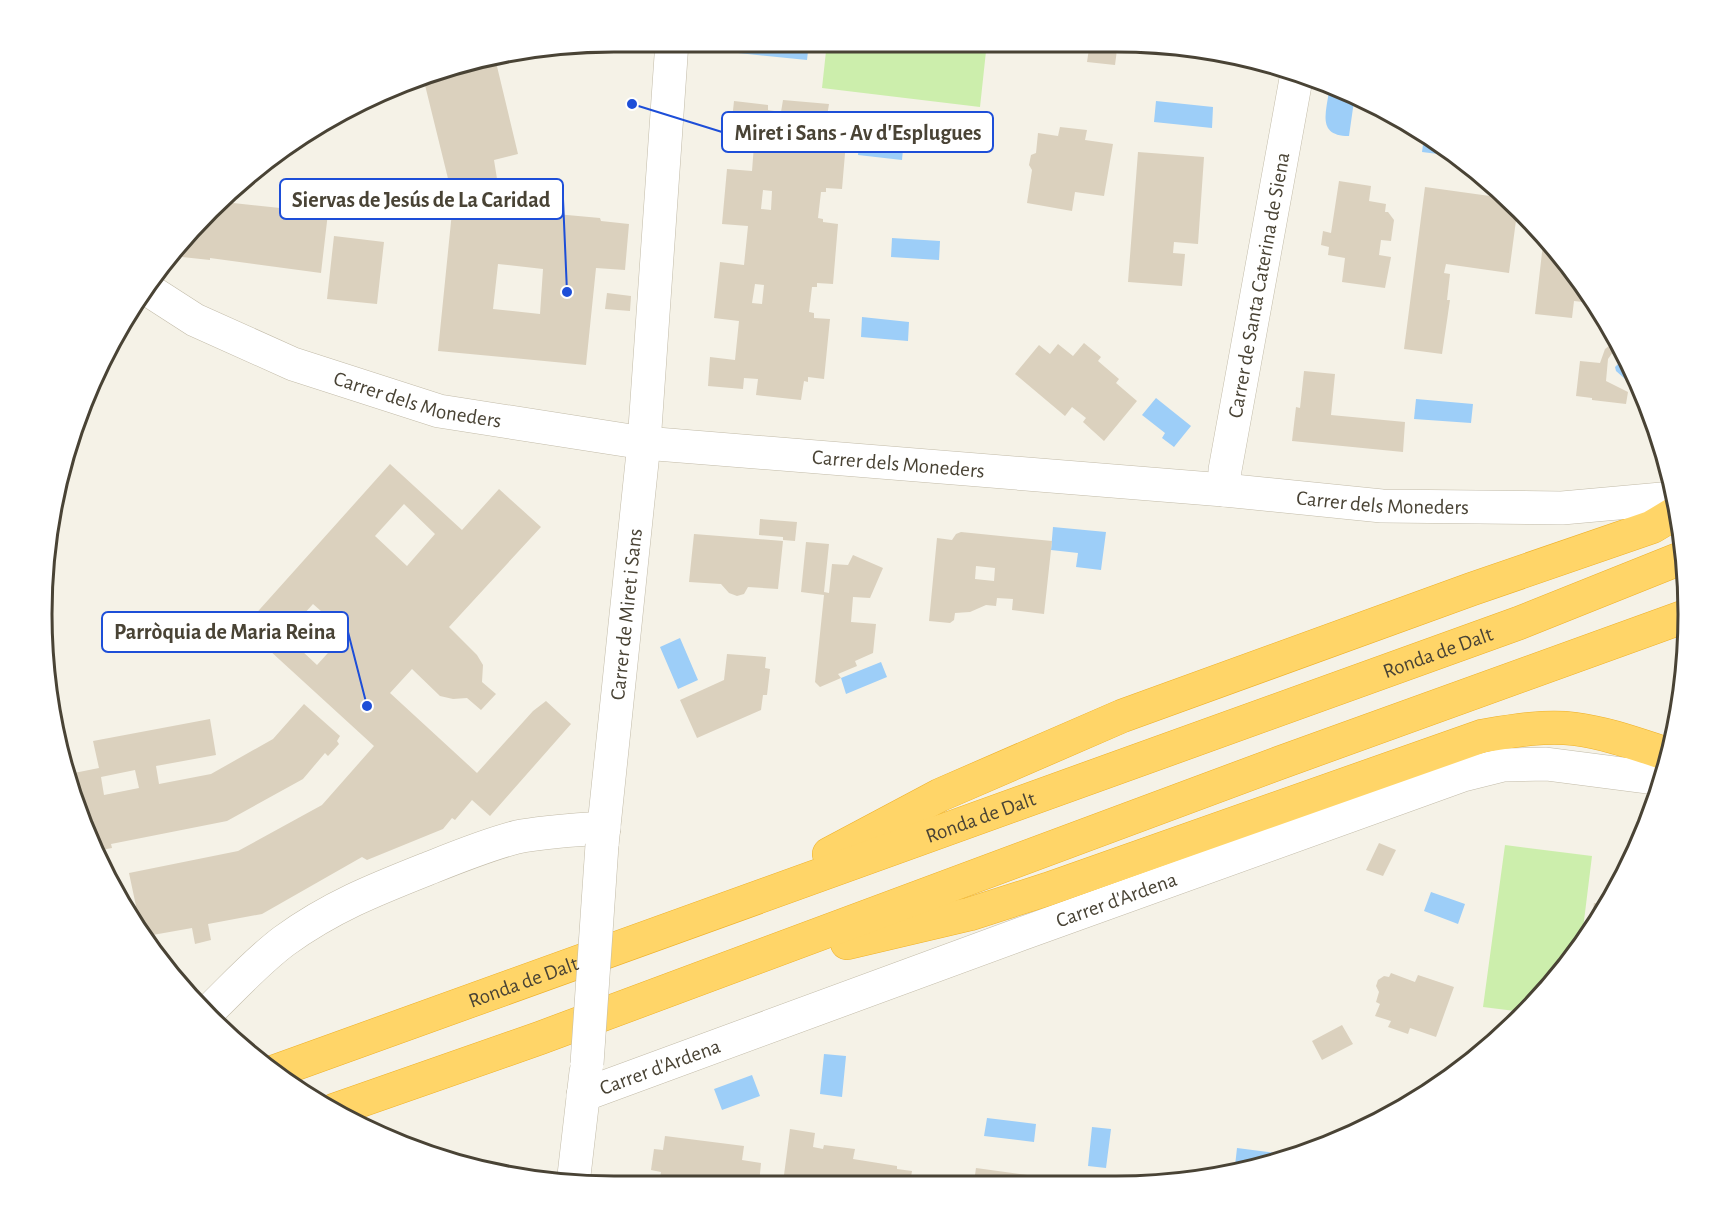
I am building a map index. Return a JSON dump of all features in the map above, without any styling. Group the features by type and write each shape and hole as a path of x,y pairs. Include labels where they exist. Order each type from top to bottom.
{"highway":[{"path":"753,898 845,845 940,795 1122,716 1472,589 1652,527 1669,517"},
{"name":"Ronda de Dalt","path":"284,1068 1519,623 1675,561"},
{"path":"344,1106 709,976 1279,763 1678,619"},
{"path":"709,976 982,910 1048,889 1482,736 1511,731 1573,729 1604,735 1660,752"}],"street":[{"name":"Carrer de Miret i Sans","path":"574,1174 585,1079 603,837 644,443 671,52"},
{"name":"Carrer de Santa Caterina de Siena","path":"1224,490 1295,82"},
{"name":"Carrer dels Moneders","path":"153,293 195,320 293,364 439,411 644,443 1224,490 1382,506 1562,508 1666,499"},
{"name":"Carrer d'Ardena","path":"585,1079 1021,934 1463,775 1503,765 1546,764 1653,778"},
{"path":"213,1007 282,943 317,919 354,898 479,848 519,837 559,831 603,837"}],"green space":[{"path":"826,52 986,52 980,107 822,88"},
{"path":"1505,845 1592,856 1583,926 1538,984 1513,1011 1483,1007"}],"water":[{"path":"738,52 808,52 807,60"},
{"path":"1329,94 1353,105 1349,136 1332,132 1328,128 1326,115"},
{"path":"1156,101 1213,107 1212,128 1154,122"},
{"path":"860,135 904,139 902,160 858,155"},
{"path":"1423,144 1437,154 1422,152"},
{"path":"892,238 940,241 939,260 891,257"},
{"path":"862,317 909,322 908,341 861,337"},
{"path":"1619,363 1626,380 1616,371 1615,367"},
{"path":"1156,398 1191,426 1174,447 1162,438 1165,433 1142,415"},
{"path":"1416,399 1473,404 1471,423 1414,419"},
{"path":"1053,527 1106,532 1101,570 1076,567 1078,553 1051,550"},
{"path":"680,638 698,680 678,689 660,647"},
{"path":"881,662 887,677 846,694 841,678"},
{"path":"1431,892 1465,904 1458,924 1424,911"},
{"path":"824,1054 846,1056 842,1097 820,1094"},
{"path":"752,1075 760,1096 722,1110 714,1089"},
{"path":"987,1118 1036,1124 1034,1142 984,1136"},
{"path":"1092,1127 1111,1129 1106,1168 1088,1166"},
{"path":"1237,1148 1273,1153 1261,1156 1235,1163"}],"building":[{"path":"1088,52 1117,52 1115,65 1087,62"},
{"path":"497,65 518,154 494,160 498,185 498,216 522,218 523,211 600,218 601,221 629,224 625,270 596,268 586,365 438,351 452,212 458,213 457,206 455,207 425,85","holes":["498,264 543,269 540,314 493,309"]},
{"path":"783,100 829,104 826,123 832,124 831,128 847,130 842,189 826,188 826,192 821,192 818,218 823,219 823,222 838,224 833,284 817,283 817,287 812,287 809,312 814,313 814,318 830,319 824,379 808,377 808,382 804,381 801,400 756,395 758,379 744,378 743,389 708,386 710,357 735,360 739,321 714,318 720,262 744,265 748,226 722,224 727,169 752,171 755,132 731,129 734,101 768,105 768,110 781,112","holes":["763,190 772,191 771,210 761,209","755,284 764,285 762,304 752,303"]},
{"path":"1060,127 1087,130 1085,140 1113,144 1104,196 1075,192 1072,211 1027,203 1032,170 1029,165 1031,155 1036,153 1038,133 1058,136"},
{"path":"1138,152 1204,157 1198,244 1174,242 1173,253 1185,254 1182,286 1128,282"},
{"path":"1339,181 1371,186 1369,201 1386,204 1385,212 1388,212 1394,220 1391,241 1381,240 1379,255 1391,257 1385,288 1342,282 1345,258 1328,255 1329,247 1321,245 1323,231 1331,233"},
{"path":"1425,187 1490,196 1516,220 1509,273 1446,264 1444,273 1450,274 1447,300 1450,300 1442,354 1404,349"},
{"path":"232,203 328,213 321,273 210,258 210,260 182,257"},
{"path":"334,236 384,242 377,304 327,299"},
{"path":"1542,249 1583,302 1574,301 1572,318 1535,314"},
{"path":"607,293 631,296 630,311 605,309"},
{"path":"1084,343 1101,357 1098,361 1119,379 1116,383 1137,401 1104,441 1083,422 1086,418 1072,407 1065,416 1015,374 1039,345 1050,354 1058,344 1073,356"},
{"path":"1609,346 1613,353 1608,359 1606,381 1628,392 1626,404 1576,396 1580,361 1600,363 1605,349"},
{"path":"1304,371 1335,374 1331,415 1405,422 1403,452 1292,441 1296,407 1300,408"},
{"path":"390,464 462,530 499,489 541,527 449,627 477,655 483,665 482,682 496,694 481,710 467,698 453,699 440,696 412,669 390,693 477,773 533,711 546,701 571,724 490,816 472,800 455,820 452,818 443,829 367,860 362,857 262,914 208,924 211,940 195,944 192,928 153,935 137,909 129,873 238,851 322,805 374,746 244,627","holes":["404,504 435,534 407,566 375,536","313,604 346,633 317,665 285,635"]},
{"path":"760,519 797,522 795,541 783,540 783,537 759,535"},
{"path":"961,532 1052,541 1044,614 1012,610 1013,599 997,598 996,606 986,605 970,612 955,613 954,620 950,623 929,621 937,538 952,540 956,534","holes":["976,566 995,568 994,581 975,579"]},
{"path":"694,534 783,541 778,589 748,587 744,594 737,596 729,593 721,584 689,582"},
{"path":"806,542 829,544 824,592 829,593 832,564 848,565 853,555 883,568 870,598 853,597 851,622 876,624 873,653 855,661 857,666 838,674 841,678 820,687 815,682 824,595 801,592"},
{"path":"727,654 766,657 765,668 770,669 767,695 763,695 761,710 697,738 680,700 724,680"},
{"path":"304,704 340,736 337,741 339,744 328,756 325,753 303,779 227,821 111,844 112,848 104,849 76,773 99,768 93,741 210,719 216,755 156,766 159,784 211,774 273,739","holes":["135,770 139,788 104,795 101,777"]},
{"path":"1379,843 1396,850 1383,876 1366,870"},
{"path":"1391,973 1415,982 1418,975 1454,987 1436,1037 1410,1028 1408,1034 1388,1027 1391,1021 1375,1016 1380,1004 1376,1002 1379,992 1376,986 1378,980 1384,976 1389,977"},
{"path":"1342,1025 1353,1044 1322,1060 1312,1041"},
{"path":"790,1129 815,1133 813,1147 823,1149 824,1145 855,1149 853,1159 897,1166 897,1169 912,1171 911,1176 784,1175"},
{"path":"665,1136 744,1146 742,1160 761,1163 760,1176 660,1176 661,1172 651,1170 654,1149 663,1150"},
{"path":"976,1168 1035,1176 975,1176"}],"place":[{"name":"Miret i Sans - Av d'Esplugues","path":"632,104"},
{"name":"Siervas de Jesús de La Caridad","path":"567,292"},
{"name":"Parròquia de Maria Reina","path":"367,706"}]}
